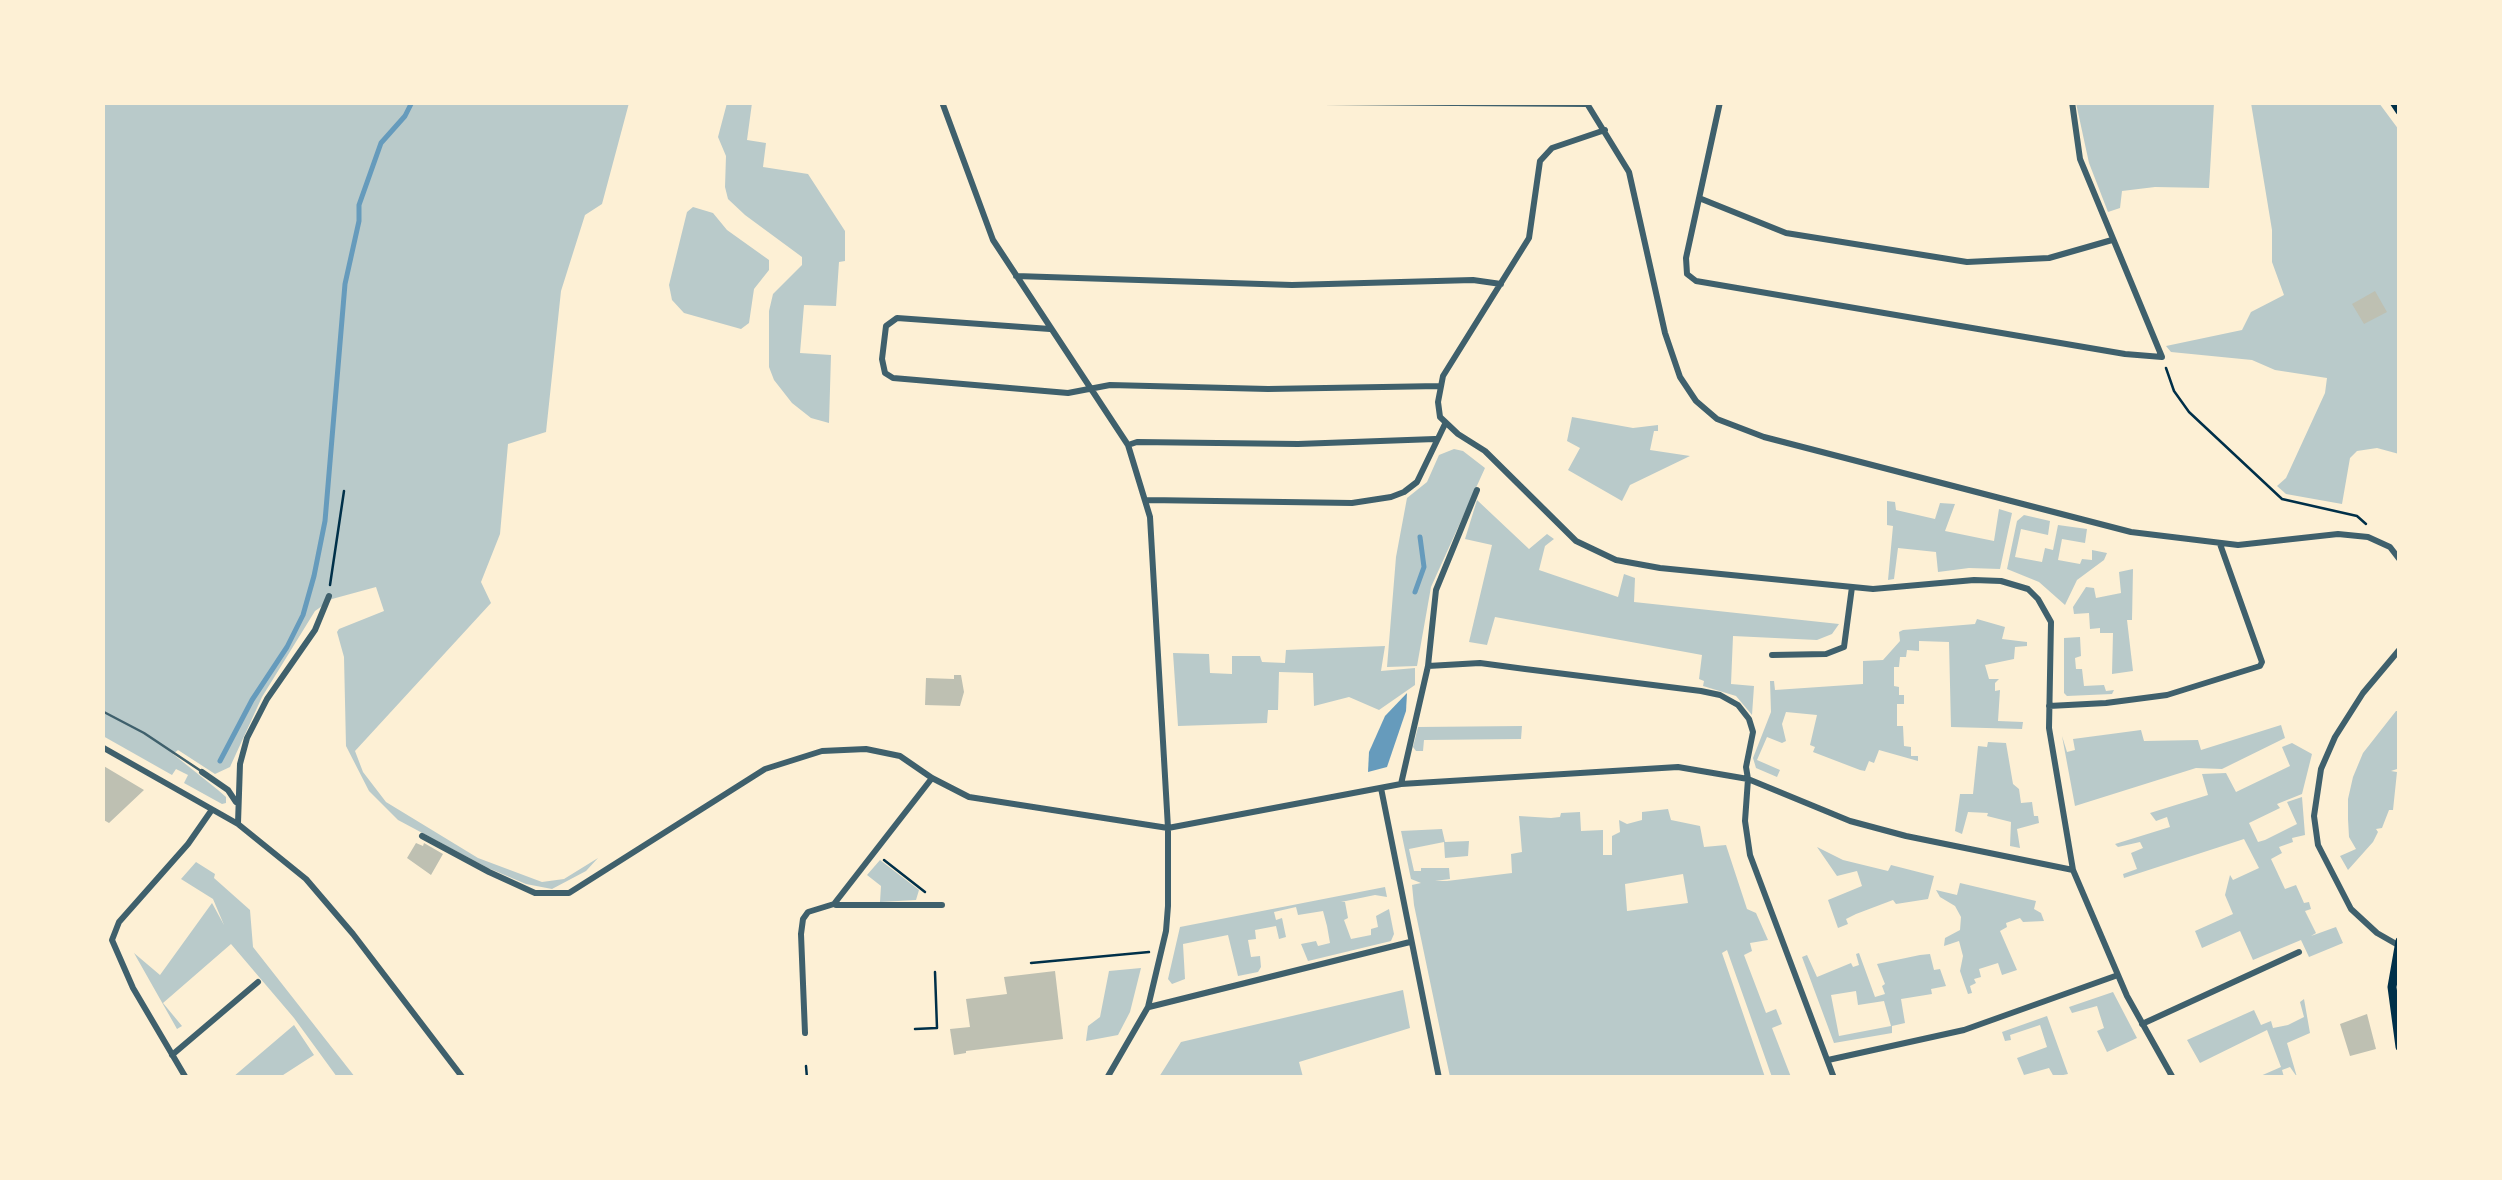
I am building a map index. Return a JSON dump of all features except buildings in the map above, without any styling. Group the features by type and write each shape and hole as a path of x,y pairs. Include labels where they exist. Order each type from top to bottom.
{"main road":[{"path":"2394,102 2400,111"},
{"path":"2399,943 2392,987 2400,1048"}],"street":[{"path":"942,102 993,240 1128,445 1147,500 1154,552 1168,828 1168,906 1148,1007 1108,1078"},
{"path":"1323,102 1587,103 1628,172 1672,358 1687,389 1717,419 1764,436 2131,532 2220,544 2338,534 2368,537 2390,547 2400,560"},
{"path":"1720,102 1686,258 1687,274 1696,282 2110,352 2162,357 2080,159 2072,102"},
{"path":"1604,130 1544,153 1536,170 1529,238 1457,351 1440,386 1438,409 1445,424 1485,451 1586,548 1616,560 1663,569 1852,587 1893,589 1952,582 2002,582 2028,589 2050,622 2051,742 2074,870 2118,975 2173,1078"},
{"path":"1699,198 1786,233 1967,262 2049,258 2112,240"},
{"path":"1014,276 1292,285 1456,280 1501,284"},
{"path":"1050,329 897,318 886,326 882,359 885,373 913,381 1068,392 1110,384 1268,389 1440,386"},
{"path":"1147,500 1338,503 1391,497 1417,482 1445,424"},
{"path":"1128,445 1436,439"},
{"path":"1401,784 1428,666 1436,590 1477,490"},
{"path":"2050,706 2168,694 2260,666 2262,662 2220,544"},
{"path":"1772,656 1826,654 1844,648 1852,587"},
{"path":"238,824 240,764 248,738 267,699 315,630 329,596"},
{"path":"2399,943 2376,933 2351,909 2318,845 2314,816 2320,769 2335,736 2363,693 2400,650"},
{"path":"1428,666 1480,663 1720,695 1738,705 1753,732 1746,766 1745,820 1750,855 1834,1078"},
{"path":"102,747 238,824 316,891 463,1078"},
{"path":"422,836 535,893 557,895 587,884 781,761 822,751 866,748 900,756 932,778 984,801 1168,828 1401,784 1678,767 1748,779 1850,821 1950,846 2074,870"},
{"path":"202,772 228,790 237,803"},
{"path":"834,904 932,778"},
{"path":"1382,788 1439,1078"},
{"path":"186,1078 114,948 114,930 188,844 211,811"},
{"path":"805,1033 801,934 808,912 834,904 942,905"},
{"path":"1148,1007 1410,942"},
{"path":"2142,1024 2299,952"},
{"path":"1828,1060 1964,1030 2118,975"},
{"path":"172,1054 258,982"}],"lane":[{"path":"102,711 144,733 202,772"}],"path":[{"path":"2162,357 2174,391 2189,412 2282,499 2358,516 2368,527 2368,537"},
{"path":"329,596 344,491"},
{"path":"876,854 942,905"},
{"path":"1031,963 1139,952 1160,954"},
{"path":"915,1029 937,1028 935,972"},
{"path":"806,1066 807,1078"}],"shaded area":[{"path":"103,103 629,103 602,204 585,215 561,291 546,432 508,444 500,534 481,582 491,603 355,751 363,772 386,802 478,858 542,882 564,879 598,858 586,871 552,889 526,884 398,820 369,791 346,746 344,657 337,632 384,611 376,587 332,599 315,611 262,697 230,767 215,774 178,750 173,754 226,797 226,803 184,783 188,775 176,769 172,775 103,736"},
{"path":"727,103 752,103 747,140 766,143 763,167 808,174 845,231 845,261 839,262 836,306 804,305 800,353 831,355 829,423 811,418 792,403 769,367 769,311 773,294 802,265 802,257 728,199 726,156 718,137"},
{"path":"2076,103 2214,103 2209,188 2122,191 2120,208 2108,212 2089,163"},
{"path":"2251,103 2379,103 2399,130 2399,454 2377,448 2357,451 2350,458 2342,504 2286,494 2277,486 2286,478 2325,393 2327,378 2275,370 2252,360 2171,352 2166,346 2242,330 2251,312 2284,295 2272,262 2272,230"},
{"path":"693,207 713,213 727,230 769,260 769,270 754,289 749,323 741,329 684,313 672,300 669,285 687,212"},
{"path":"1572,417 1633,428 1658,425 1650,450 1690,456 1630,485 1622,501 1568,470 1580,448 1567,441"},
{"path":"1454,449 1485,468 1431,587 1417,666 1387,667 1396,557 1407,498 1427,482 1439,455"},
{"path":"1477,500 1529,549 1547,534 1554,539 1545,546 1539,570 1618,597 1624,574 1635,578 1634,602 1839,624 1832,634 1817,640 1733,636 1731,684 1754,686 1752,715 1736,696 1703,686 1704,681 1699,679 1702,655 1495,617 1487,645 1469,642 1492,545 1465,539"},
{"path":"1887,501 1895,502 1896,510 1935,519 1940,503 1955,504 1945,531 1994,541 1999,509 2012,513 2000,569 1938,572 1936,552 1898,548 1894,579 1888,580 1893,526 1887,525"},
{"path":"2024,515 2050,521 2048,535 2021,529 2015,557 2042,562 2045,548 2053,550 2058,525 2087,529 2085,543 2062,539 2058,560 2080,564 2082,559 2092,560 2092,550 2107,553 2104,560 2077,580 2065,605 2039,582 2007,569 2017,521"},
{"path":"2133,569 2132,620 2127,620 2133,671 2112,674 2113,633 2090,629 2089,613 2074,614 2073,607 2086,587 2094,588 2096,598 2121,593 2119,572"},
{"path":"1977,619 2005,627 2002,639 2027,642 2027,646 2015,647 2014,659 1985,665 1989,679 1999,679 1995,683 1995,691 2000,690 1998,721 2023,722 2022,729 1951,727 1949,642 1919,641 1919,651 1907,650 1906,657 1900,657 1899,667 1894,667 1894,686 1899,687 1899,695 1904,695 1904,704 1897,704 1897,726 1903,726 1904,746 1911,747 1911,756 1918,756 1918,761 1879,750 1874,763 1869,761 1865,771 1860,770 1813,752 1815,747 1810,745 1817,715 1786,712 1782,724 1786,741 1767,737 1757,760 1780,770 1777,777 1756,768 1753,758 1771,712 1770,681 1774,681 1775,690 1863,684 1863,661 1883,660 1900,641 1899,632 1975,624"},
{"path":"2080,637 2081,656 2075,658 2076,669 2082,669 2084,686 2104,685 2106,691 2114,690 2112,694 2064,693 2064,638"},
{"path":"1385,646 1381,671 1415,668 1415,685 1379,710 1349,697 1314,706 1313,673 1279,672 1278,710 1268,710 1267,723 1178,726 1173,653 1209,654 1210,673 1232,674 1232,656 1260,656 1262,662 1285,663 1286,650"},
{"path":"2396,711 2400,750 2397,769 2391,771 2397,772 2393,810 2389,810 2382,828 2376,829 2373,842 2348,870 2340,856 2356,849 2349,837 2348,819 2353,777 2363,753"},
{"path":"2281,725 2285,738 2222,769 2196,768 2075,806 2062,736 2067,752 2075,750 2073,739 2141,730 2144,741 2198,740 2201,750"},
{"path":"1522,726 1521,739 1424,740 1423,751 1413,747 1418,727"},
{"path":"1988,742 2006,743 2013,784 2019,789 2021,803 2032,802 2034,816 2038,816 2039,823 2017,829 2020,848 2010,846 2011,822 1987,816 1988,813 1968,812 1962,834 1955,831 1960,794 1973,794 1978,746 1987,747"},
{"path":"2292,743 2312,754 2302,794 2277,804 2280,808 2249,823 2258,842 2265,840 2297,824 2287,802 2302,797 2305,835 2279,847 2282,853 2271,859 2285,889 2296,885 2304,903 2309,902 2311,909 2305,911 2316,933 2311,936 2336,927 2343,943 2309,957 2301,940 2253,960 2240,931 2202,948 2195,931 2233,914 2225,895 2230,875 2233,880 2259,868 2244,839 2124,878 2123,874 2137,869 2131,853 2143,848 2140,842 2118,847 2115,844 2170,827 2167,817 2156,821 2150,813 2208,795 2202,774 2226,773 2236,792 2290,766 2282,747"},
{"path":"1668,809 1671,820 1700,826 1704,847 1726,845 1747,909 1756,913 1768,940 1750,943 1752,951 1744,955 1766,1013 1776,1009 1782,1024 1772,1028 1791,1077 1772,1077 1727,950 1722,953 1765,1077 1450,1077 1414,905 1412,885 1421,883 1411,879 1401,831 1442,829 1445,842 1469,841 1468,856 1445,858 1444,842 1409,849 1414,871 1449,868 1450,879 1435,881 1447,881 1512,873 1511,854 1522,852 1519,816 1551,818 1580,812 1581,831 1603,830 1603,855 1612,855 1612,836 1620,832 1619,820 1627,824 1642,820 1642,812","holes":["1683,874 1688,903 1627,911 1625,884"]},
{"path":"1817,847 1843,860 1888,871 1891,865 1934,876 1928,899 1896,904 1893,900 1846,919 1848,924 1838,928 1828,900 1862,886 1857,871 1837,876"},
{"path":"880,860 919,890 916,900 880,902 881,886 867,875"},
{"path":"196,862 215,874 214,878 250,910 253,947 355,1077 337,1077 294,1018 231,944 163,1003 182,1026 177,1029 134,953 160,975 212,903 224,925 213,899 181,879"},
{"path":"1960,883 2036,901 2034,909 2044,921 2023,922 2020,918 2006,923 2007,927 2000,931 2017,970 2002,975 1998,963 1979,969 1981,977 1974,979 1972,993 1968,994 1960,971 1963,956 1959,941 1944,946 1945,938 1960,930 1961,917 1955,906 1936,890 1957,895"},
{"path":"1385,887 1387,897 1375,895 1341,902 1345,902 1348,918 1344,920 1351,939 1371,935 1371,929 1378,927 1376,916 1389,909 1394,934 1391,941 1308,961 1301,944 1330,943 1327,926 1323,911 1298,915 1296,907 1274,912 1276,920 1282,918 1286,937 1279,939 1276,926 1255,930 1256,939 1248,940 1251,957 1260,956 1258,972 1238,976 1228,935 1183,944 1185,979 1172,984 1168,979 1180,927"},
{"path":"1859,953 1875,997 1885,994 1877,964 1920,955 1930,954 1934,970 1940,969 1946,986 1931,989 1932,994 1901,999 1905,1023 1892,1026 1892,1033 1834,1043 1802,957 1807,955 1817,977 1851,963 1853,967 1859,965","holes":["1856,991 1858,1005 1884,1001 1891,1026 1839,1036 1831,995"]},
{"path":"1141,968 1130,1012 1118,1035 1086,1041 1088,1026 1100,1017 1109,971"},
{"path":"1403,990 1410,1028 1299,1062 1303,1077 1159,1077 1181,1042"},
{"path":"2113,992 2137,1038 2107,1052 2097,1031 2104,1028 2097,1006 2072,1013 2069,1007"},
{"path":"2304,999 2310,1033 2287,1043 2297,1077 2290,1067 2282,1070 2284,1077 2258,1077 2281,1067 2267,1030 2200,1063 2187,1040 2254,1010 2261,1025 2271,1021 2273,1028 2288,1025 2304,1017 2300,1002"},
{"path":"2047,1016 2068,1074 2054,1077 2049,1068 2024,1075 2017,1058 2047,1047 2040,1025 2010,1035 2011,1040 2005,1041 2002,1032"},
{"path":"294,1025 314,1055 280,1077 233,1077"}],"water":[{"path":"1407,693 1406,711 1387,767 1368,772 1369,752 1385,716"}],"waterway":[{"path":"220,761 303,615 325,521 345,284 359,205 381,143 412,102"},
{"path":"1415,592 1424,567 1420,537"}]}
